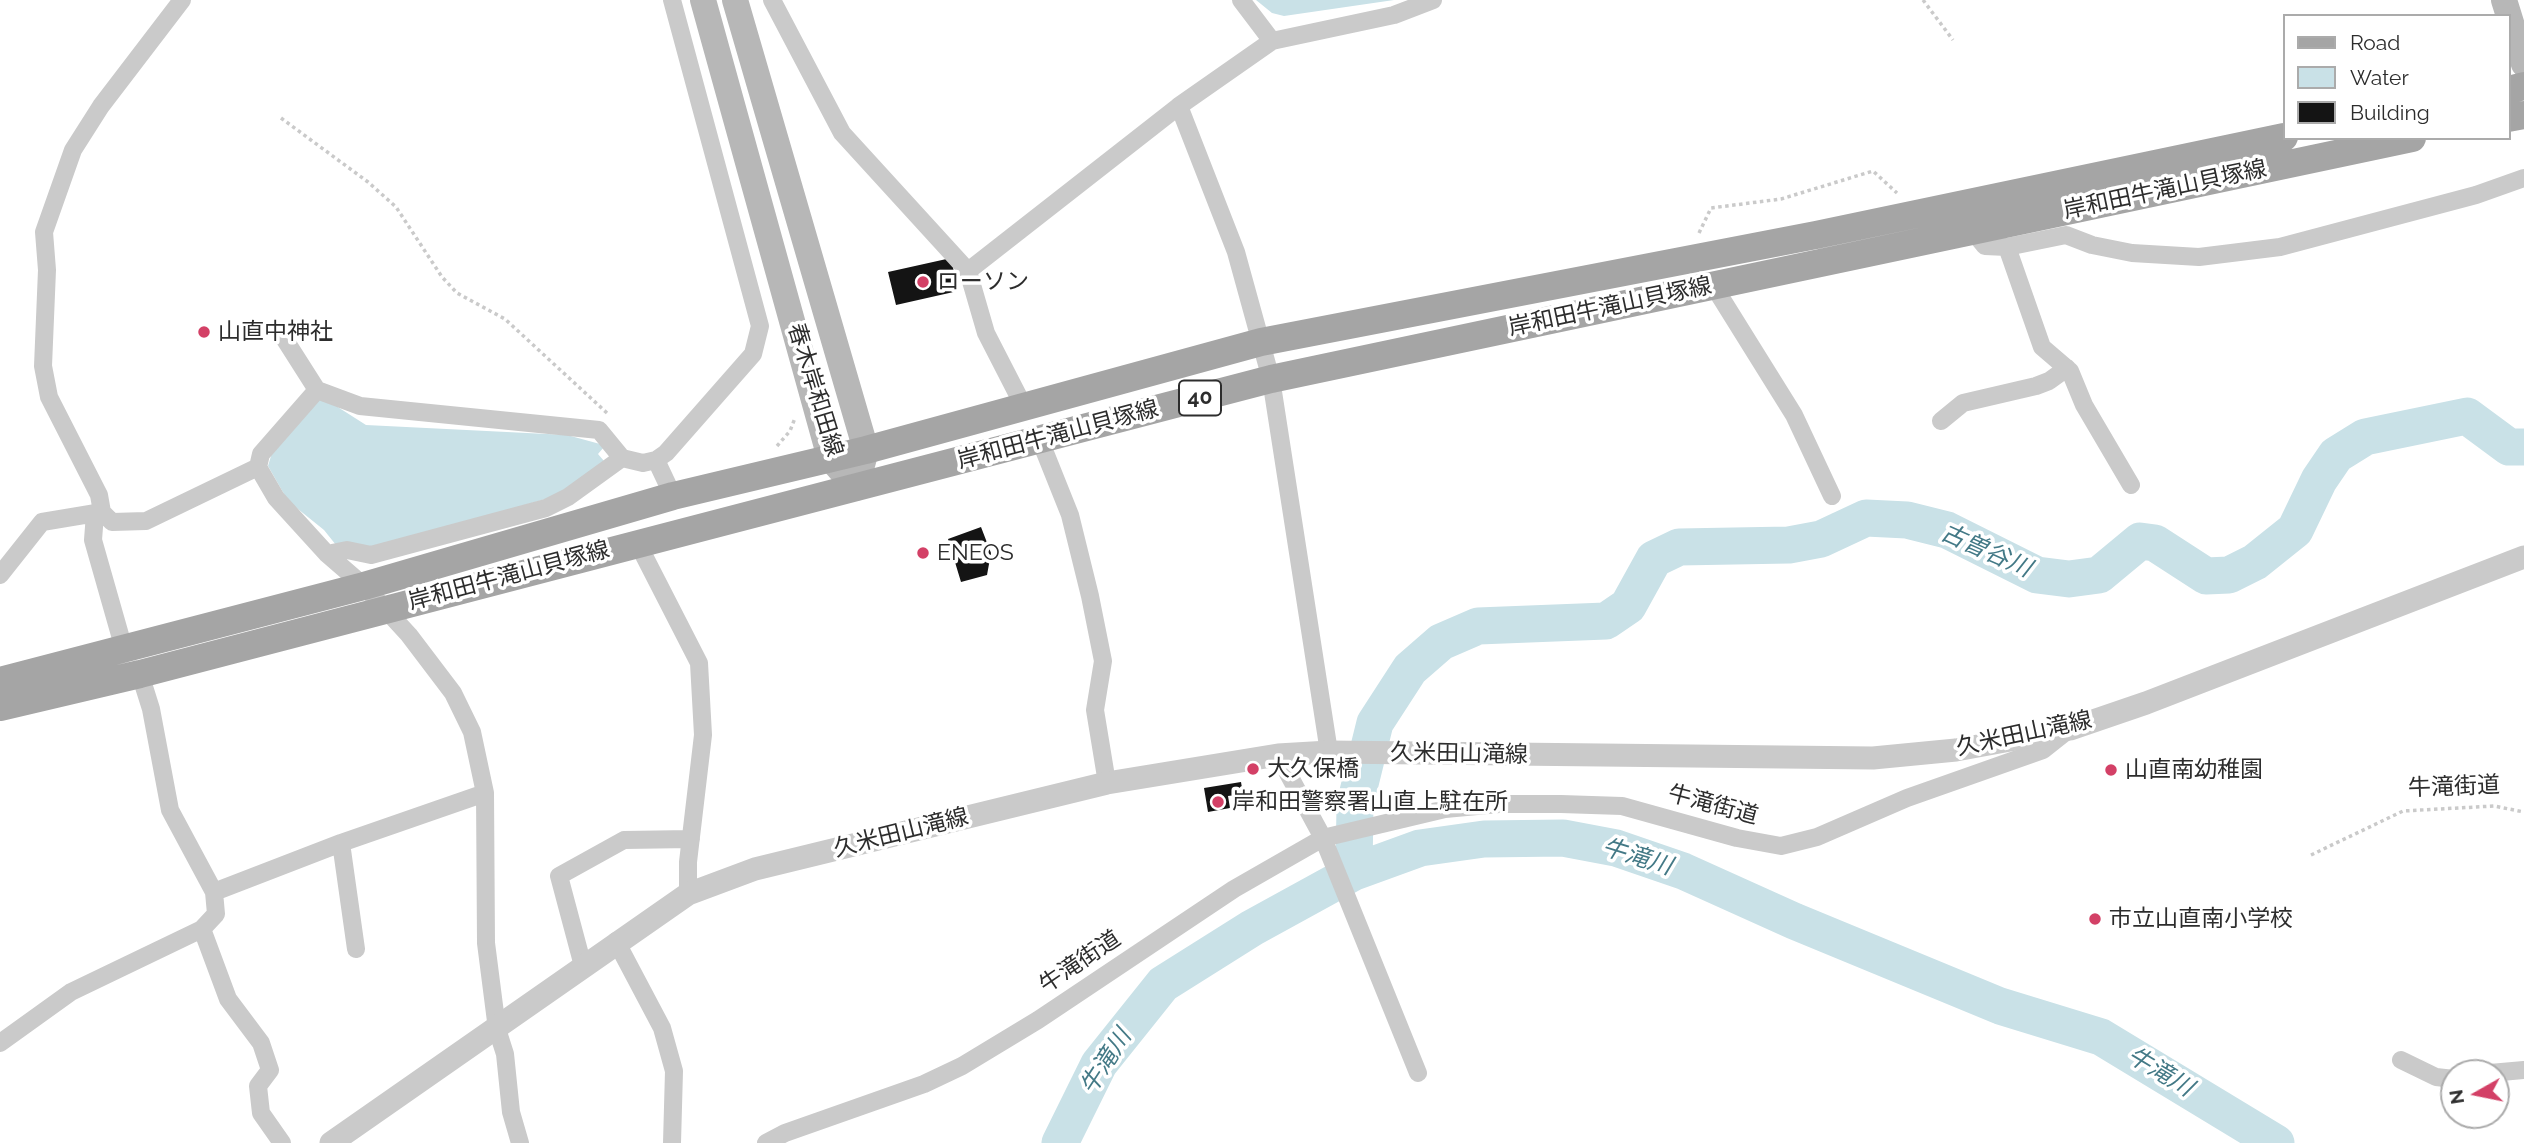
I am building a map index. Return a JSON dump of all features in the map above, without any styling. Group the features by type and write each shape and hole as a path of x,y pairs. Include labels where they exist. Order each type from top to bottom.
{"main road":[{"name":"春木岸和田線","path":"703,0 830,458 856,488"},
{"name":"春木岸和田線","path":"735,0 866,450 856,488"},
{"path":"2510,19 2524,64"},
{"name":"岸和田牛滝山貝塚線","path":"0,681 364,586 673,496 866,450 1261,342 1686,260 2282,137"},
{"name":"岸和田牛滝山貝塚線","path":"0,707 140,674 637,542 856,488 1271,379 2402,140"}],"street":[{"path":"124,649 93,540 99,495 47,387 43,366 47,270 44,232 73,150 101,106 182,0"},
{"path":"282,335 317,390 360,406 600,430 622,458 643,463 656,460 666,453 753,354 761,326 672,0"},
{"path":"772,0 842,133 968,271 986,333 1024,407"},
{"path":"1241,0 1272,41"},
{"path":"968,271 1179,106 1272,41 1394,15 1433,0"},
{"path":"1179,106 1236,253 1271,379 1340,752"},
{"path":"1972,230 1985,246 2007,247 2066,235 2092,245 2132,253 2199,257 2280,247 2476,195 2524,178"},
{"path":"2007,247 2042,347 2067,368 2084,405 2131,485"},
{"path":"1713,285 1794,415 1832,496"},
{"path":"1941,421 1963,403 2036,386 2049,381 2067,368"},
{"path":"317,390 261,454 258,467 276,498 327,554 364,586 410,635 453,693 472,732 485,793 486,943 497,1029 505,1054 511,1112 520,1143"},
{"path":"1040,440 1070,515 1090,596 1102,662 1095,710 1107,783"},
{"path":"327,554 348,550 372,555 546,508 568,498 622,458"},
{"path":"656,460 673,496"},
{"path":"0,575 42,522 98,513 112,522 146,521 258,467"},
{"path":"637,542 699,663 703,735 691,839 688,894"},
{"name":"久米田山滝線","path":"331,1143 688,894 755,869 1107,783 1278,755 1340,752 1873,758 1956,750 2070,729 2146,703 2524,557"},
{"path":"0,1043 71,992 202,929 216,914 214,892 170,810 151,709 140,674"},
{"name":"牛滝街道","path":"766,1143 785,1133 924,1084 962,1066 1038,1020 1234,889 1326,843 1357,831 1445,809 1499,804 1622,806 1737,838 1780,846 1817,837 1958,780 2043,750 2070,729"},
{"path":"1956,750 1961,764 1958,780"},
{"path":"1278,755 1326,843 1418,1073"},
{"path":"214,892 341,843 485,793"},
{"path":"583,966 559,876 624,840 691,839"},
{"path":"341,843 356,949"},
{"path":"202,929 228,999 261,1043 270,1070 258,1086 261,1113 282,1143"},
{"path":"616,942 665,1039 674,1071 672,1143"},
{"path":"2401,1060 2440,1077"}],"path":[{"path":"1923,0 1953,40"},
{"path":"281,118 387,198 396,207 442,277 457,293 505,319 615,421"},
{"path":"1686,260 1712,208 1781,199 1873,171 1920,213"},
{"name":"牛滝街道","path":"2311,855 2403,811 2494,806 2524,812"}],"water":[{"path":"1256,0 1394,0 1284,16 1272,13"},
{"path":"322,397 366,425 567,435 600,444 604,447 598,454 604,461 556,496 378,547 336,545 324,530 288,501 268,466 274,446"}],"building":[{"name":"ローソン","path":"951,258 958,291 896,305 888,272"},
{"path":"981,527 991,553 987,575 961,582 948,539"},
{"name":"岸和田警察署山直上駐在所","path":"1241,782 1243,794 1228,796 1230,808 1208,812 1204,788"}],"waterway":[{"name":"古曽谷川","path":"1354,872 1355,804 1375,723 1410,669 1441,642 1478,626 1606,621 1628,606 1654,559 1679,547 1789,545 1821,539 1866,518 1907,520 1947,530 2037,575 2069,579 2099,575 2140,541 2155,543 2206,576 2229,575 2255,562 2295,530 2319,480 2336,455 2365,437 2467,416 2509,447 2524,447"},
{"name":"牛滝川","path":"1060,1143 1099,1064 1163,984 1252,928 1354,872 1420,848 1484,839 1563,838 1616,848 1683,871 1794,921 2000,1006 2101,1037 2276,1143"}],"place":[{"name":"ローソン","path":"923,282"},
{"name":"山直中神社","path":"204,332"},
{"name":"ENEOS","path":"923,553"},
{"name":"大久保橋","path":"1253,769"},
{"name":"山直南幼稚園","path":"2111,770"},
{"name":"岸和田警察署山直上駐在所","path":"1218,802"},
{"name":"市立山直南小学校","path":"2095,919"}]}
